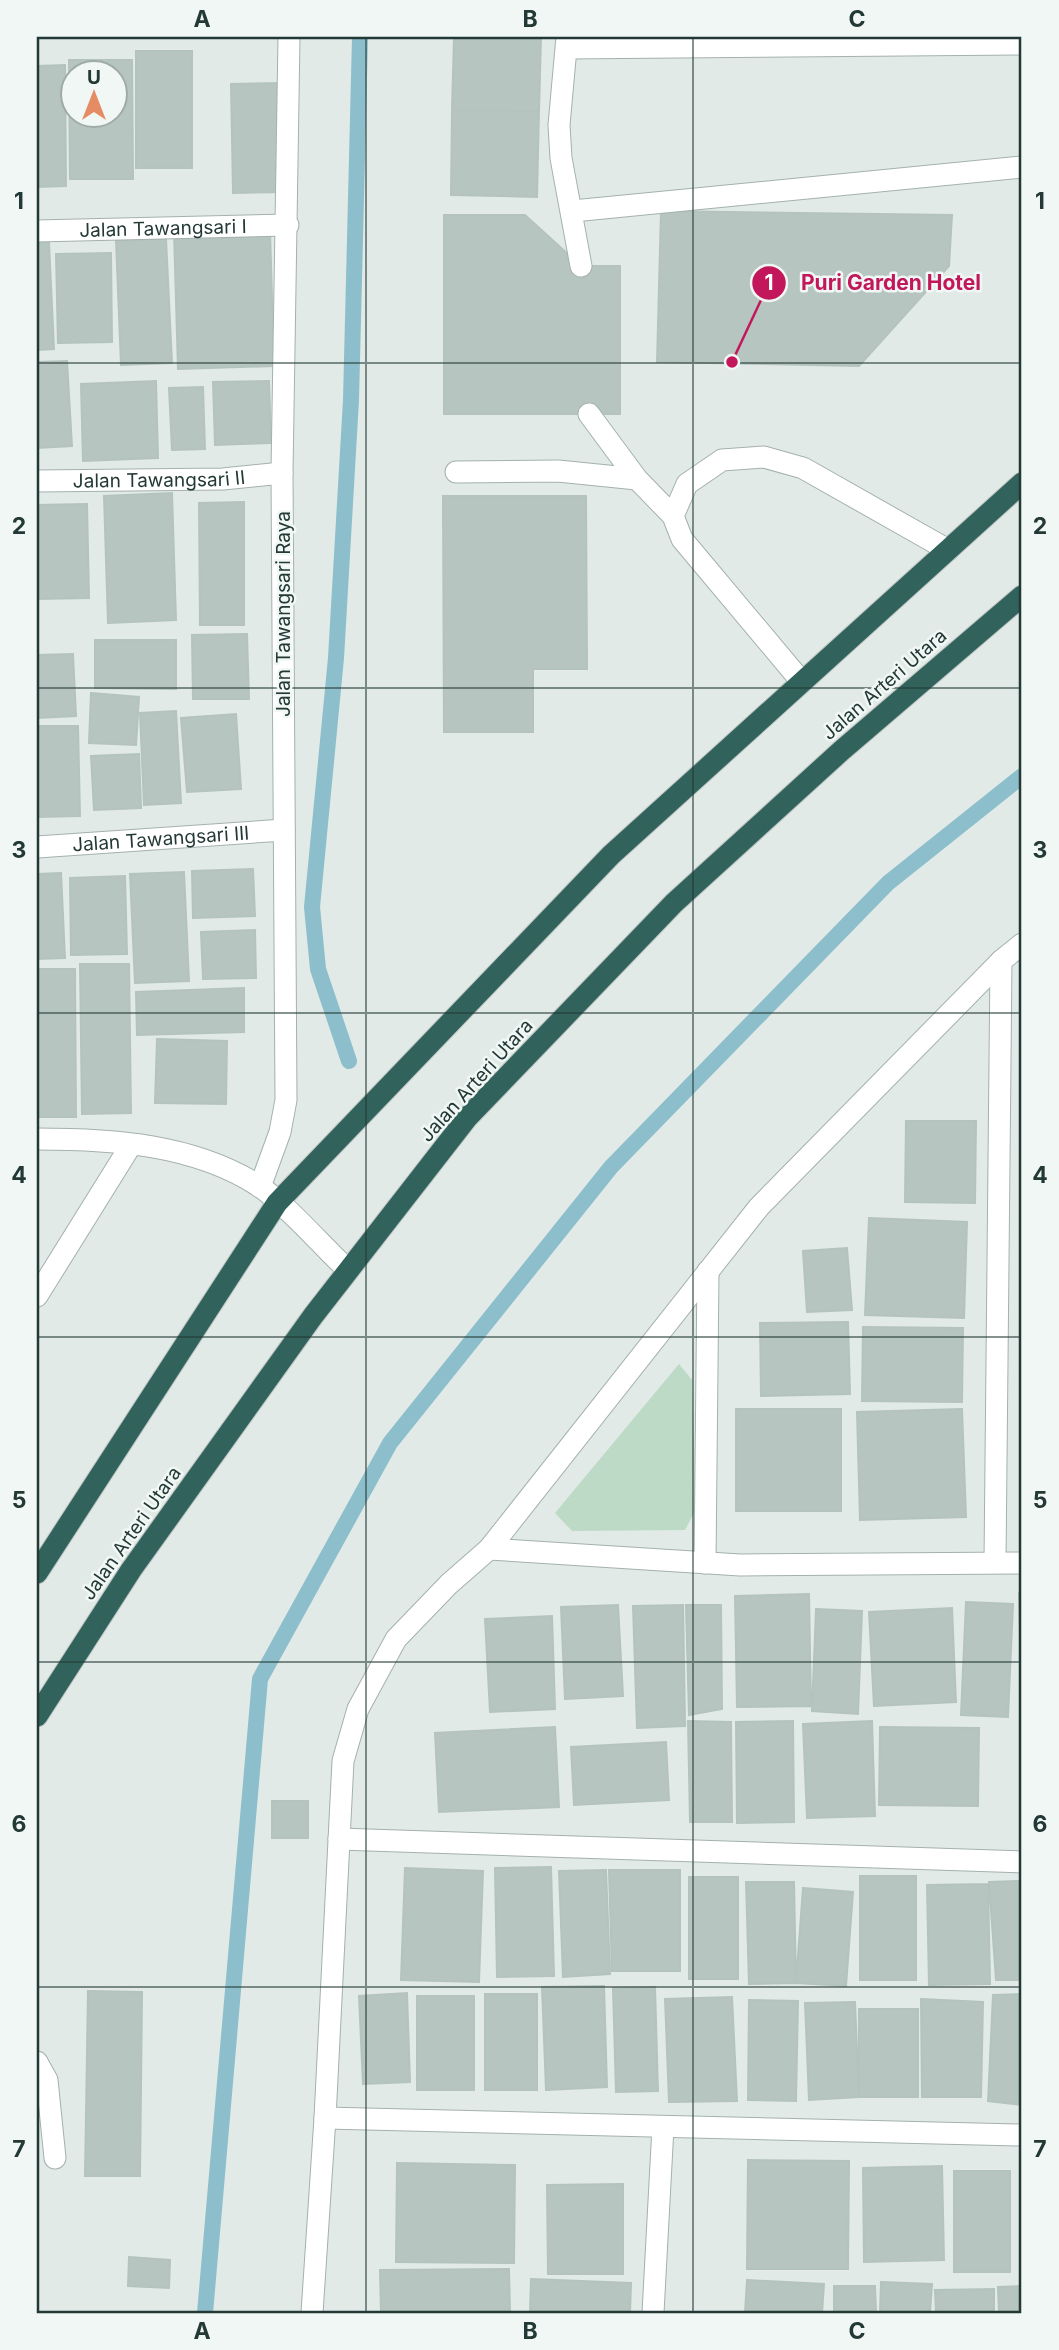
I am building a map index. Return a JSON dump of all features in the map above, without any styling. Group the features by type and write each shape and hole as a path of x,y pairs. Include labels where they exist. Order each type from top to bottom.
{"highway":[{"path":"37,1573 277,1203 611,855 1022,483"},
{"name":"Jalan Arteri Utara","path":"37,1716 131,1570 348,1270 467,1118 674,903 841,751 1022,596"}],"street":[{"name":"Jalan Tawangsari Raya","path":"260,1187 280,1132 286,1100 282,473 289,37"},
{"path":"581,266 573,211 561,158 559,125 567,42 1022,44"},
{"path":"573,211 1022,167"},
{"name":"Jalan Tawangsari I","path":"37,231 288,225"},
{"path":"589,414 637,479 673,516 682,539 698,561 801,681"},
{"path":"673,516 687,484 722,460 764,457 803,468 948,550"},
{"path":"456,472 558,471 637,479"},
{"name":"Jalan Tawangsari II","path":"37,481 223,479 282,473"},
{"name":"Jalan Tawangsari III","path":"37,847 284,830"},
{"path":"312,2313 343,1760 358,1709 396,1639 449,1584 489,1549 759,1206 1001,961 1022,944"},
{"path":"995,1562 1001,961"},
{"path":"37,1139 171,1149 210,1161 260,1187 348,1270"},
{"path":"37,1296 131,1145"},
{"path":"705,1563 708,1271"},
{"path":"489,1549 740,1565 1022,1563"},
{"path":"339,1839 1022,1862"},
{"path":"37,2062 47,2080 55,2158"},
{"path":"325,2118 1022,2135"},
{"path":"653,2313 663,2127"}],"green space":[{"path":"679,1364 692,1380 696,1509 685,1530 572,1531 555,1513"}],"building":[{"path":"454,37 541,37 539,111 452,110"},
{"path":"136,51 192,51 192,168 136,168"},
{"path":"130,60 132,60 133,179 70,179 70,130 130,130"},
{"path":"60,65 60,130 66,130 66,186 37,187 37,66"},
{"path":"285,83 287,192 233,193 231,84"},
{"path":"452,110 539,111 537,197 451,195"},
{"path":"661,211 952,215 949,266 859,366 657,362"},
{"path":"444,215 525,215 581,266 620,266 620,414 444,414"},
{"path":"270,230 274,366 178,369 174,232"},
{"path":"166,239 172,363 121,365 116,241"},
{"path":"37,242 49,242 54,349 37,350"},
{"path":"111,253 112,342 58,343 56,254"},
{"path":"67,361 72,446 37,448 37,362"},
{"path":"156,381 158,458 83,461 81,384"},
{"path":"269,381 271,443 215,445 213,382"},
{"path":"203,387 205,449 172,450 169,388"},
{"path":"172,493 176,620 108,623 104,496"},
{"path":"443,496 586,496 587,669 533,669 533,732 444,732"},
{"path":"244,502 244,625 200,625 199,503"},
{"path":"87,504 89,598 37,599 37,505"},
{"path":"247,634 249,699 193,699 192,635"},
{"path":"95,640 176,640 176,689 95,688"},
{"path":"73,654 76,716 37,718 37,655"},
{"path":"91,693 139,697 136,745 89,743"},
{"path":"176,711 181,803 144,805 140,713"},
{"path":"236,714 241,789 187,792 181,718"},
{"path":"37,726 78,726 80,816 37,817"},
{"path":"139,754 141,808 94,810 91,756"},
{"path":"253,869 255,916 193,918 192,871"},
{"path":"184,872 189,981 135,983 130,874"},
{"path":"61,873 65,958 37,959 37,874"},
{"path":"125,876 127,954 71,955 70,878"},
{"path":"255,930 256,978 203,979 201,932"},
{"path":"80,964 129,964 131,1113 82,1114"},
{"path":"37,969 75,969 76,1117 37,1117"},
{"path":"244,988 244,1032 137,1035 136,992"},
{"path":"157,1039 227,1041 226,1104 155,1103"},
{"path":"906,1121 976,1121 975,1203 905,1202"},
{"path":"869,1218 967,1222 964,1318 865,1315"},
{"path":"847,1248 852,1310 807,1312 803,1251"},
{"path":"848,1322 850,1394 761,1396 760,1323"},
{"path":"863,1327 963,1328 962,1402 862,1401"},
{"path":"736,1409 841,1409 841,1511 736,1511"},
{"path":"962,1409 966,1517 860,1520 857,1412"},
{"path":"1019,1593 1022,1593 1022,1716"},
{"path":"809,1594 811,1706 737,1707 735,1596"},
{"path":"966,1602 1013,1604 1008,1717 961,1715"},
{"path":"618,1605 623,1696 565,1699 561,1607"},
{"path":"683,1605 685,1726 637,1728 633,1606"},
{"path":"686,1605 721,1605 722,1709 689,1715"},
{"path":"952,1608 956,1702 874,1706 869,1612"},
{"path":"816,1609 862,1611 858,1714 812,1711"},
{"path":"552,1616 555,1709 490,1712 485,1619"},
{"path":"688,1721 731,1722 732,1822 690,1822"},
{"path":"793,1721 794,1822 737,1823 736,1722"},
{"path":"872,1721 875,1816 807,1818 803,1724"},
{"path":"555,1727 559,1807 439,1812 435,1733"},
{"path":"880,1727 979,1728 978,1806 879,1805"},
{"path":"666,1742 669,1800 574,1805 571,1747"},
{"path":"272,1801 308,1801 308,1838 272,1838"},
{"path":"551,1867 554,1976 497,1977 495,1868"},
{"path":"405,1868 483,1871 479,1982 401,1980"},
{"path":"606,1870 610,1974 563,1977 559,1871"},
{"path":"609,1870 680,1870 680,1971 612,1971"},
{"path":"860,1876 916,1876 916,1980 860,1980"},
{"path":"689,1877 738,1877 738,1979 689,1979"},
{"path":"1022,1881 1022,1980 996,1980 989,1882"},
{"path":"746,1882 794,1882 796,1983 749,1984"},
{"path":"988,1884 990,1984 929,1985 927,1885"},
{"path":"803,1888 853,1892 846,1986 796,1983"},
{"path":"604,1986 607,2087 546,2090 542,1987"},
{"path":"655,1987 658,2091 616,2092 613,1988"},
{"path":"88,1991 142,1992 140,2176 85,2176"},
{"path":"407,1993 410,2082 363,2084 359,1996"},
{"path":"485,1994 537,1994 537,2090 485,2090"},
{"path":"1022,1994 1022,2105 988,2101 993,1995"},
{"path":"417,1996 474,1996 474,2090 417,2090"},
{"path":"732,1997 737,2101 669,2102 665,1999"},
{"path":"921,1999 983,2002 981,2097 922,2097"},
{"path":"749,2000 798,2001 796,2101 748,2100"},
{"path":"855,2002 859,2097 809,2100 805,2003"},
{"path":"859,2009 918,2009 918,2097 859,2097"},
{"path":"748,2160 849,2161 848,2269 747,2269"},
{"path":"397,2163 515,2165 514,2263 396,2262"},
{"path":"942,2166 944,2260 864,2262 863,2168"},
{"path":"954,2171 1010,2171 1010,2272 954,2272"},
{"path":"623,2184 623,2274 548,2274 547,2185"},
{"path":"129,2257 170,2260 169,2288 128,2286"},
{"path":"509,2269 510,2313 381,2313 380,2270"},
{"path":"531,2279 631,2283 630,2313 530,2313"},
{"path":"747,2280 824,2284 822,2313 745,2313"},
{"path":"881,2282 932,2284 930,2313 880,2313"},
{"path":"834,2286 875,2286 876,2313 834,2313"},
{"path":"1022,2286 1022,2313 999,2313 998,2287"},
{"path":"994,2289 994,2313 936,2313 935,2290"}],"waterway":[{"path":"349,1061 318,969 312,907 336,658 351,400 360,37"},
{"path":"205,2313 260,1679 390,1443 611,1167 888,883 1022,776"}],"place":[{"name":"Puri Garden Hotel","path":"732,362"}]}
